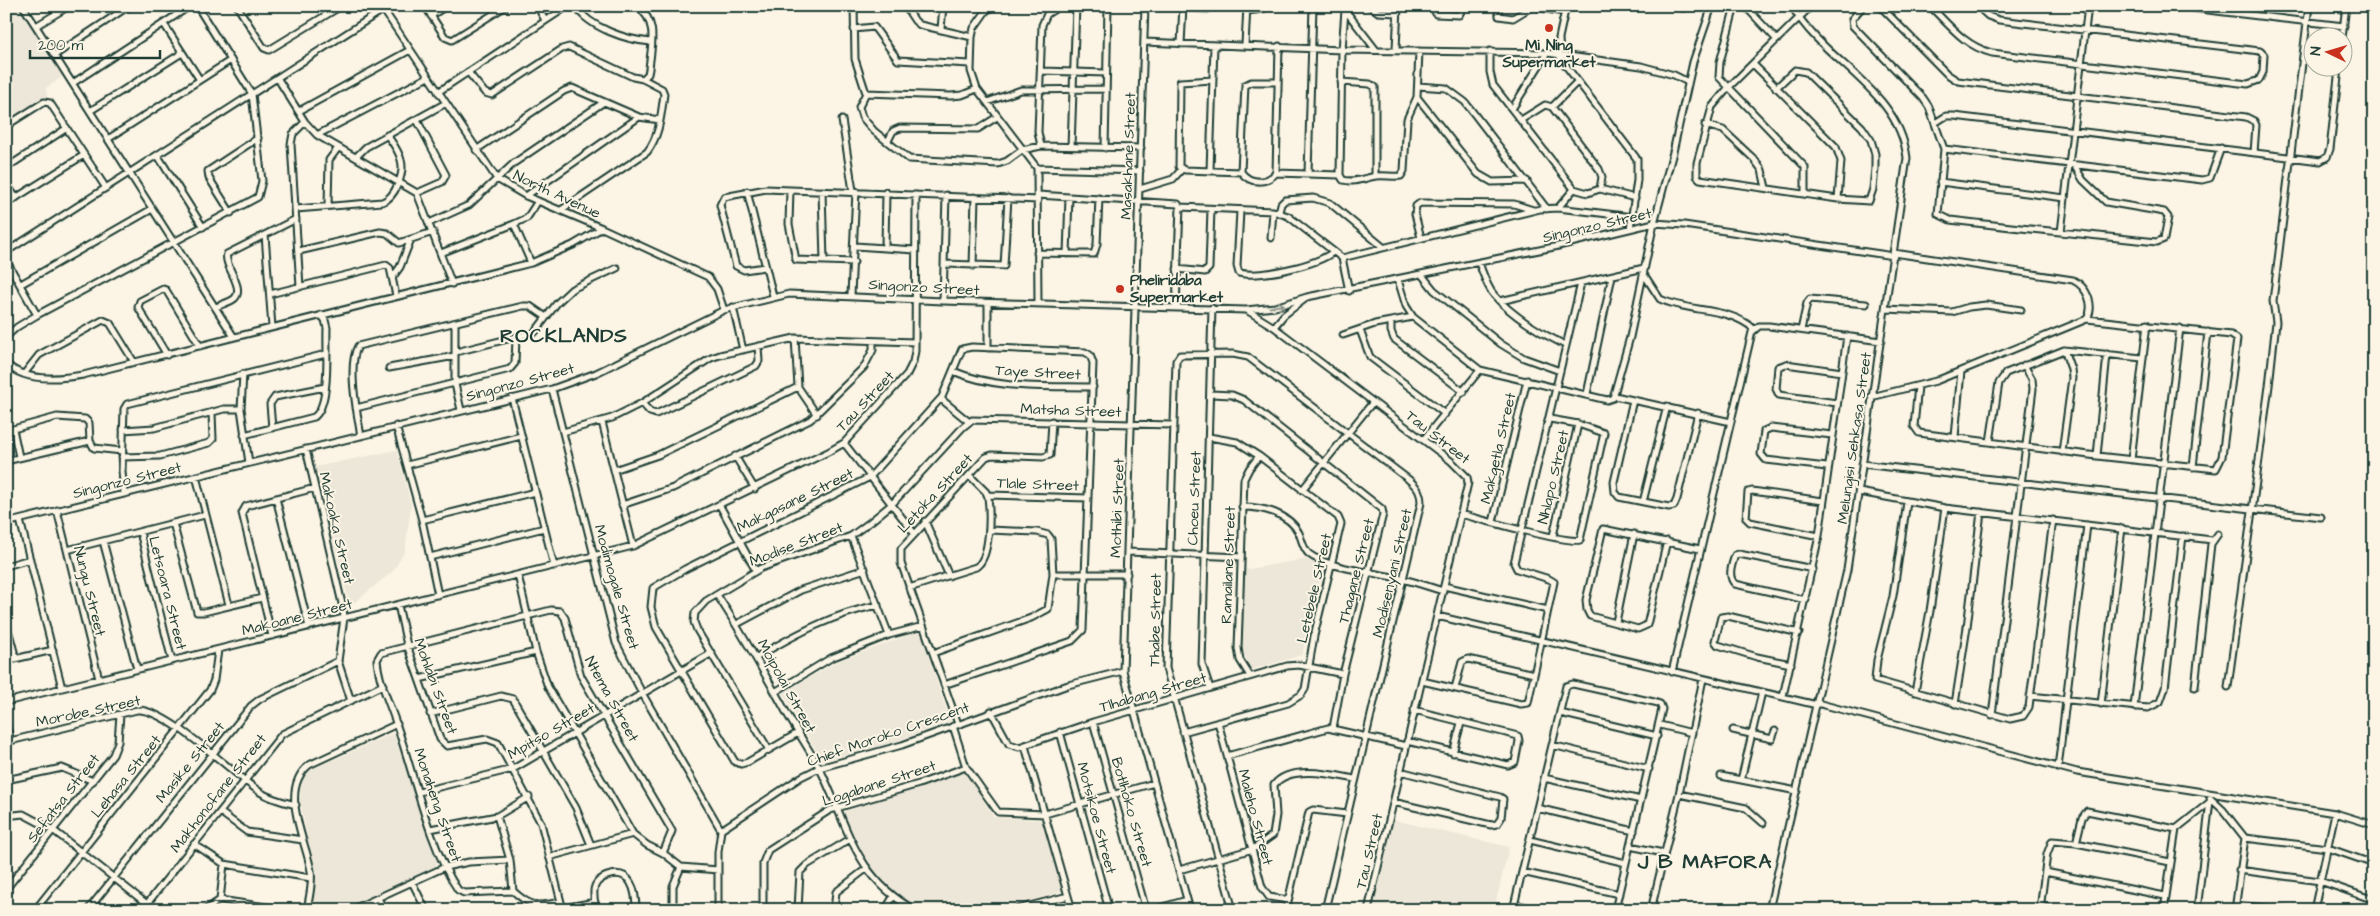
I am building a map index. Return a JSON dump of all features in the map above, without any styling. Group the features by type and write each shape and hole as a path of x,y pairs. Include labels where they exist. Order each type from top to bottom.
{"street":[{"path":"23,6 234,337"},
{"path":"36,26 69,6"},
{"path":"55,55 129,6"},
{"path":"73,82 190,6"},
{"path":"6,337 17,327 37,315 231,213 254,200 260,193 262,181 252,94 197,6"},
{"path":"237,6 264,48 269,50 341,6"},
{"path":"6,252 278,79 382,8 389,6"},
{"path":"425,6 445,36 452,40 506,6"},
{"path":"431,16 446,6"},
{"path":"537,6 545,20"},
{"path":"438,92 568,6"},
{"path":"575,6 587,20 628,39 651,42"},
{"path":"637,6 652,23 648,74 643,79"},
{"path":"854,6 855,59 866,92 859,105 862,116 878,135 909,159 1002,163 1022,150 1042,146 1141,148"},
{"path":"905,6 917,23 972,37"},
{"path":"941,28 943,6"},
{"path":"994,6 985,9 976,24 972,37 970,64 977,89 1037,168 1038,304"},
{"path":"1042,146 1038,132 1043,21 1047,14 1060,6"},
{"path":"1071,147 1076,6"},
{"path":"1105,148 1108,6"},
{"name":"Masakhane Street","path":"1135,306 1145,6"},
{"path":"1181,44 1183,7 1208,9 1214,6"},
{"path":"1245,45 1247,9 1259,10 1268,6"},
{"path":"1308,173 1313,6"},
{"path":"1370,6 1378,12 1397,13"},
{"path":"1396,49 1398,6"},
{"path":"1433,6 1436,14 1448,16 1458,15 1464,6"},
{"path":"1498,6 1499,16 1507,18 1519,16 1532,6 1563,12"},
{"path":"1566,6 1563,12 1559,54 1637,159 1635,198 1630,230"},
{"path":"1673,6 1683,8 1688,6"},
{"path":"1615,396 1688,82 1696,50 1712,6"},
{"path":"1735,6 1718,70 1719,77 1805,166 1806,194"},
{"path":"1745,6 1777,40"},
{"name":"Melungisi Sehkasa Street","path":"1769,910 1847,570 1907,158 1900,130 1879,99 1798,18 1792,6"},
{"path":"1776,88 1795,70 1806,72 1857,122 1871,140 1875,154 1875,168 1870,199 1864,202 1838,200 1700,179 1697,176 1697,163 1710,110 1728,88 1811,6"},
{"path":"1863,6 1852,19 1853,26 1923,98 1935,122 1944,149 1936,212 1945,219 2158,242 2164,238 2167,231 2168,217 2164,212 2106,202 2083,180 2071,165"},
{"path":"1880,6 1947,74 1958,81 2246,117 2254,121 2256,125 2254,153"},
{"path":"1930,6 1966,42 1977,49 1992,52 2248,84 2259,80 2264,67 2264,55 2260,51 1999,20 1988,16 1977,6"},
{"path":"2061,232 2071,165 2073,130 2088,6"},
{"path":"2174,6 2344,26 2346,6"},
{"path":"2228,687 2269,386 2276,322 2274,301 2290,157 2310,6"},
{"name":"North Avenue","path":"382,8 497,179 526,196 602,228 708,277 717,289 724,310"},
{"path":"1343,8 1376,50"},
{"path":"1343,8 1340,175 1343,180 1368,180 1375,176 1400,177 1404,173 1407,119 1417,97 1419,50"},
{"path":"164,24 200,80"},
{"path":"854,28 874,27 898,60 970,64"},
{"path":"1144,42 1342,50 1396,49 1547,53 1641,66 1674,75 1688,82"},
{"path":"1210,171 1214,45"},
{"path":"1276,173 1279,46"},
{"path":"468,72 485,93 492,95 562,49 569,47 634,77 643,79 664,91 656,138 647,152 561,210"},
{"path":"299,111 410,50"},
{"path":"1490,51 1491,80 1574,189 1588,193 1600,189 1635,198"},
{"path":"90,111 182,53"},
{"path":"1512,109 1547,53"},
{"path":"108,139 232,60"},
{"path":"1753,64 1836,147 1841,161 1838,200"},
{"path":"1042,71 1106,74"},
{"path":"317,134 428,77"},
{"path":"1935,122 1948,116 2320,161 2327,157 2330,148 2338,78"},
{"path":"278,79 305,122 317,134 417,193 452,284"},
{"path":"1182,170 1178,162 1180,82 1213,80"},
{"path":"1241,172 1245,85 1251,82 1277,82"},
{"path":"1341,82 1370,84 1375,87 1375,176"},
{"path":"1552,108 1578,82"},
{"path":"1418,86 1446,88 1465,102 1547,209"},
{"path":"476,150 569,89 576,89 639,117 660,120"},
{"path":"866,92 951,96 962,95 977,89"},
{"path":"987,102 1016,92 1040,89 1105,89"},
{"path":"1417,97 1482,178 1498,182 1527,181"},
{"path":"6,126 46,102 52,104 106,188"},
{"path":"429,223 469,205 514,163 604,102"},
{"path":"356,157 366,147 446,103"},
{"path":"1521,120 1545,105 1552,108 1599,169 1602,177 1600,189"},
{"path":"526,196 639,117"},
{"path":"888,141 896,129 978,129 998,117"},
{"path":"417,120 446,175 442,182 417,193"},
{"path":"842,120 855,191 855,246 851,295"},
{"path":"300,287 291,138 295,130 305,122"},
{"path":"1705,125 1723,130 1754,159 1762,170 1766,188"},
{"path":"6,168 67,128"},
{"path":"296,209 387,201 398,182 401,160 387,135"},
{"path":"231,213 209,178 208,171 258,138"},
{"path":"328,206 329,160 338,148"},
{"path":"1944,149 2207,180 2212,174 2221,148"},
{"path":"6,204 84,155"},
{"path":"158,156 203,227"},
{"path":"1037,168 1140,171"},
{"path":"1140,189 1173,179 1182,170 1241,172 1247,178 1262,181 1276,173 1340,175"},
{"path":"1940,182 2065,198"},
{"path":"6,183 16,198"},
{"path":"765,267 739,269 734,262 720,202 724,197 762,189 886,192 1008,198 1098,198 1174,203 1180,207 1276,212 1288,216 1342,258 1349,291"},
{"path":"1558,208 1574,189"},
{"path":"790,190 789,224 795,258 799,261 854,262"},
{"path":"822,191 824,261"},
{"path":"747,192 773,296"},
{"path":"885,246 886,192"},
{"name":"Tau Street","path":"594,556 633,546 755,489 844,443 907,374 914,362 915,342 916,194"},
{"path":"943,301 946,195"},
{"path":"973,266 975,197"},
{"path":"1067,254 1069,197"},
{"path":"945,264 1002,267 1005,264 1008,198"},
{"path":"1037,253 1089,255 1096,252 1098,198"},
{"path":"1272,238 1276,212 1285,200 1321,199 1344,213 1383,247"},
{"path":"441,253 527,218 538,201"},
{"path":"1421,238 1415,214 1416,206 1420,203 1514,204 1533,210"},
{"path":"1176,308 1180,207"},
{"path":"1342,258 1533,210 1558,208 1632,217"},
{"path":"21,284 152,209"},
{"path":"1177,269 1205,272 1209,268 1210,209"},
{"path":"1240,211 1236,266 1239,273 1268,273 1323,258 1334,252"},
{"path":"216,307 234,299 237,294 236,280 226,260 227,254 296,219"},
{"name":"Singonzo Street","path":"6,523 552,389 596,373 724,310 773,296 789,294 851,295 988,303 1246,310 1349,291 1630,230 1654,223 1684,225 2073,280 2083,288 2089,300 2091,309 2087,318"},
{"path":"514,224 531,263"},
{"path":"6,362 12,370 24,374 64,379 167,355 531,263 566,249 602,228"},
{"path":"299,251 380,232 399,242 433,232"},
{"path":"264,235 272,327"},
{"path":"392,278 402,262 411,239"},
{"path":"855,246 885,246 915,250"},
{"path":"7,261 37,315"},
{"path":"1479,263 1490,290 1500,300 1542,334 1565,345"},
{"path":"270,294 386,265 390,268 396,296"},
{"path":"389,368 456,354 535,332 572,289 617,268"},
{"path":"1500,300 1644,270"},
{"path":"1644,270 1653,291 1663,301 1732,315 1744,320 1754,329"},
{"path":"1422,275 1434,290 1501,344 1524,358 1560,371"},
{"path":"1588,394 1612,276"},
{"path":"1398,280 1406,306 1413,317 1480,370 1607,400 1615,396 1667,406 1732,422"},
{"path":"1422,681 1526,704 1529,700 1554,585 1553,581 1514,567 1550,419 1580,283"},
{"path":"167,355 138,307 140,301 162,289 166,290 200,346"},
{"name":"Singonzo Street","path":"1246,310 1260,316 1274,326 1284,315 1307,298"},
{"path":"1801,330 1807,303 1810,300 1866,304"},
{"path":"988,303 988,348"},
{"path":"1885,309 1938,313 1986,305 2021,310"},
{"path":"361,436 356,408 355,354 358,346 523,306 530,306 546,317"},
{"name":"Mothibi Street","path":"1134,711 1123,672 1135,306"},
{"path":"733,307 744,350"},
{"name":"Choeu Street","path":"1210,688 1202,664 1212,308"},
{"path":"244,435 314,417 319,413 324,404 326,354 326,324 321,315"},
{"path":"1343,335 1391,321 1413,317"},
{"path":"1871,397 1918,386 1961,371 2087,318 2180,328 2234,336 2237,339 2220,462 2216,469 2062,452 1916,432 1914,419 1918,386"},
{"path":"24,374 39,355 103,320 110,323 134,362"},
{"path":"1391,321 1391,331 1394,340 1464,392"},
{"path":"455,324 454,384 461,410"},
{"path":"2130,460 2147,324"},
{"name":"Tau Street","path":"1274,326 1463,471 1467,477 1437,616 1368,910"},
{"path":"1672,672 1732,422 1750,336 1754,329 1762,326 1881,341"},
{"path":"2134,707 2180,328"},
{"path":"1360,330 1368,353 1373,360 1445,414"},
{"path":"2193,467 2208,332"},
{"path":"1783,696 1799,632 1819,536 1827,467 1847,336"},
{"path":"356,408 510,369 515,363 516,338"},
{"path":"563,432 602,422 642,403 711,358 795,338 915,342"},
{"path":"795,338 798,387 817,415"},
{"path":"622,504 673,488 817,415 864,367 873,350 873,341"},
{"path":"642,403 650,412 656,414 756,366 760,361 758,346"},
{"name":"Makgasane Street","path":"798,733 744,763 734,762 656,627 651,607 653,588 739,542 870,477 941,399 962,349 988,348 1085,352 1090,355 1093,363 1093,387 1087,575 1082,632 1077,638 944,685"},
{"path":"1990,442 1999,384 2006,373 2064,350 2142,358"},
{"path":"2062,452 2072,378 2071,369 2064,350"},
{"path":"124,494 122,454 124,409 127,404 326,354"},
{"name":"Modisenyani Street","path":"1211,355 1233,354 1248,357 1412,482 1419,491 1421,503 1355,779 1327,909"},
{"path":"2097,456 2107,354"},
{"name":"Thabe Street","path":"1211,355 1178,356 1176,361 1172,425 1166,668 1173,700 1233,910"},
{"path":"1837,404 1779,395 1776,389 1778,367 1786,364 1842,372"},
{"path":"1992,715 2033,383 2024,365"},
{"path":"1423,440 1480,370"},
{"name":"Taye Street","path":"954,371 976,380 999,384 1093,387"},
{"path":"1955,437 1961,371"},
{"path":"243,374 242,409 249,463"},
{"name":"Makgetla Street","path":"1494,522 1527,380"},
{"path":"272,428 270,404 276,397 325,387"},
{"path":"614,470 651,458 798,387"},
{"name":"Modimogale Street","path":"552,389 616,642 642,693 722,830"},
{"name":"Thagane Street","path":"1211,394 1240,397 1382,509 1343,674 1333,728"},
{"path":"512,398 554,566"},
{"path":"941,399 968,421"},
{"path":"1633,400 1614,486 1619,496 1643,502 1669,507 1675,504 1698,413"},
{"path":"1302,490 1373,402"},
{"path":"1643,502 1667,406"},
{"path":"123,430 154,428 212,413 242,409"},
{"path":"19,458 13,429 57,417 86,419 89,423 90,440 94,448 122,454 160,456 209,443 213,439 212,413"},
{"name":"Matsha Street","path":"968,421 980,419 1172,425"},
{"path":"1460,514 1575,541 1581,538 1605,435 1599,430 1550,419"},
{"name":"Modise Street","path":"769,750 698,630 695,617 700,605 756,571 787,557 852,536 892,504 968,421"},
{"name":"Letoka Street","path":"966,767 944,685 909,588 899,554 903,545 925,521 989,456 1048,456 1051,449 1052,421"},
{"path":"602,422 633,546"},
{"name":"Nhlapo Street","path":"1553,536 1578,424"},
{"path":"396,426 422,520 438,595"},
{"path":"1827,467 1766,460 1761,454 1764,431 1771,428 1832,435"},
{"path":"407,465 521,436"},
{"name":"Letebele Street","path":"1183,732 1294,700 1304,692 1308,667 1340,534 1340,521 1259,456 1234,440 1209,437"},
{"path":"6,461 90,440"},
{"path":"844,443 914,533"},
{"name":"Makoaka Street","path":"306,449 344,618 338,661 350,701"},
{"path":"736,456 755,489"},
{"name":"Ramailane Street","path":"1250,676 1240,660 1238,648 1242,507 1245,474 1259,456"},
{"path":"1862,464 2022,481 2320,517"},
{"path":"196,476 229,605"},
{"name":"Tlale Street","path":"909,588 979,565 989,530 988,495 970,476"},
{"path":"272,636 242,513 246,506 315,488"},
{"path":"1819,536 1750,522 1746,518 1745,509 1748,492 1752,490 1823,501"},
{"path":"422,520 535,492"},
{"path":"1859,492 1945,508 2212,540"},
{"name":"Tlale Street","path":"988,495 1088,498"},
{"path":"276,498 309,627"},
{"path":"1907,502 1893,596 1874,678 1876,681 1992,715 2019,719 2027,712 2030,696 2053,520"},
{"path":"720,506 756,571"},
{"path":"1242,507 1262,508 1272,511 1298,530 1308,553 1332,564 1548,610"},
{"path":"1915,692 1930,611 1945,508"},
{"name":"Nungu Street","path":"57,510 98,679"},
{"path":"1955,704 1967,627 1981,512"},
{"path":"67,550 205,515"},
{"path":"20,520 62,688"},
{"path":"925,521 949,576"},
{"path":"173,523 195,610 204,612 262,598"},
{"path":"2058,768 2087,524"},
{"path":"430,556 544,528"},
{"path":"2101,704 2122,528"},
{"path":"1667,541 1647,625 1638,628 1590,616 1586,607 1603,529 1634,534 1667,541 1700,549"},
{"path":"933,653 1045,612 1051,602 1054,574 1051,539 1046,534 989,530"},
{"name":"Letsoara Street","path":"140,532 172,661"},
{"path":"1616,622 1634,534"},
{"path":"2195,687 2212,540 2218,534"},
{"path":"852,536 889,635"},
{"path":"2030,696 2134,707 2154,707 2163,697 2183,536"},
{"name":"Nungu Street","path":"103,541 137,670"},
{"path":"1128,552 1241,557"},
{"path":"1806,600 1738,585 1732,581 1731,573 1735,555 1739,554 1813,569"},
{"name":"Makoane Street","path":"6,702 594,556"},
{"path":"6,566 30,559"},
{"path":"737,624 800,590 865,569"},
{"path":"1054,574 1127,574"},
{"path":"518,575 536,652 548,688 633,834 681,867 718,870"},
{"name":"Moipolai Street","path":"717,595 757,657 798,733 820,768 850,839 866,869 893,897 915,910"},
{"name":"Mohlabi Street","path":"398,605 407,645 430,714 443,744 454,746 482,740 493,740 498,743 542,823 562,906"},
{"path":"757,657 812,625 878,605"},
{"name":"Ntema Street","path":"381,653 556,609 563,614 577,667 672,830 663,853"},
{"path":"1437,616 1672,672 1817,704 2058,768 2210,798 2335,813 2374,825"},
{"path":"1791,664 1718,645 1715,641 1719,620 1721,617 1728,616 1799,632"},
{"path":"6,622 16,659"},
{"path":"775,692 815,666 889,635 923,626"},
{"path":"6,661 53,650"},
{"name":"Lehasa Street","path":"35,910 180,729 212,686 218,650"},
{"path":"419,679 536,652"},
{"name":"Monaheng Street","path":"381,653 377,660 383,686 430,829 445,867 461,892 513,892"},
{"name":"Mpitso Street","path":"419,792 513,769 604,714 712,653"},
{"path":"1455,688 1462,662 1468,659 1534,674"},
{"name":"Masike Street","path":"88,910 256,701 338,661"},
{"name":"Tlhabang Street","path":"1025,746 1060,732 1290,665 1343,674"},
{"name":"Chief Moroko Crescent","path":"722,830 801,777 820,768 902,745 1074,683 1123,672"},
{"path":"1651,910 1679,794 1703,679"},
{"path":"1539,910 1514,907 1566,686 1572,684 1660,704 1662,712 1615,910"},
{"name":"Makhonofane Street","path":"142,910 282,734 383,686"},
{"path":"1740,780 1762,692"},
{"path":"430,714 501,696 510,696 576,808 591,846"},
{"name":"Morobe Street","path":"8,742 120,714 147,710 180,729 267,796 296,805"},
{"path":"1227,756 1333,728 1510,765 1514,764 1518,736 1414,710"},
{"path":"992,711 1009,744 1015,748 1025,746 1072,910"},
{"path":"1134,711 1190,910"},
{"path":"1560,713 1657,736"},
{"name":"Sefatsa Street","path":"6,889 93,781 116,749 120,714"},
{"name":"Botlhoko Street","path":"1093,722 1146,910"},
{"name":"Maleho Street","path":"1218,722 1265,894 1273,898 1288,900"},
{"path":"1453,752 1461,722"},
{"path":"6,724 8,742"},
{"path":"307,910 312,878 296,805 296,782 309,765 397,724"},
{"path":"1660,725 1692,733"},
{"path":"1733,730 1772,738 1775,731"},
{"name":"Motsikoe Street","path":"1060,732 1109,910"},
{"path":"1552,746 1649,769"},
{"path":"966,767 996,811 1045,814 1154,783"},
{"name":"Logabane Street","path":"763,910 763,863 766,852 823,814 966,767"},
{"path":"6,780 62,768 93,781"},
{"path":"1393,802 1491,825 1497,824 1501,818 1503,799 1500,797 1400,771"},
{"path":"1179,870 1253,849 1274,832 1276,814 1274,785 1277,781 1310,772 1355,779"},
{"path":"1721,776 1797,791"},
{"path":"1544,778 1641,800"},
{"path":"1679,794 1746,808 1763,823"},
{"path":"430,829 497,816 529,797"},
{"path":"2164,910 2176,829 2210,798"},
{"path":"2210,798 2223,810 2245,838 2328,848 2374,864"},
{"path":"2197,910 2210,798"},
{"path":"1537,808 1634,832"},
{"path":"2076,843 2084,814 2087,811 2176,829"},
{"path":"220,812 247,832 303,840"},
{"path":"1286,910 1309,812 1347,814"},
{"path":"2314,910 2335,813"},
{"path":"6,816 23,814 53,830 147,904"},
{"path":"497,816 510,860 513,892 529,904 536,906 562,906 595,902"},
{"path":"718,910 719,837 722,830"},
{"path":"549,857 633,834"},
{"path":"2245,838 2235,907 2284,910"},
{"path":"798,910 800,872 850,839"},
{"path":"1530,840 1626,863"},
{"path":"2057,910 2041,908 2051,842 2055,840 2170,862"},
{"path":"194,844 224,864 312,878"},
{"path":"1630,846 1663,854"},
{"path":"350,910 445,867 474,861 510,860"},
{"path":"220,900 224,864"},
{"path":"673,910 673,886 681,867"},
{"path":"834,910 836,892 866,869"},
{"path":"2239,870 2320,881 2374,900"},
{"path":"1522,872 1619,894"},
{"path":"2045,872 2166,896"},
{"path":"596,910 595,887 600,879 623,874 635,890 636,910"},
{"path":"412,882 426,910"},
{"path":"1014,910 1035,907 1068,896"},
{"path":"885,910 893,897"},
{"path":"378,898 384,910"},
{"path":"204,910 220,900 287,910"},
{"path":"1152,910 1187,900"}],"shaded area":[{"path":"6,6 18,6 62,77 46,88 48,102 6,126"},
{"path":"397,450 411,505 405,551 393,571 350,606 315,467"},
{"path":"1306,559 1324,566 1302,655 1250,670 1241,647 1243,570"},
{"path":"920,631 950,721 892,743 822,761 783,693 836,662"},
{"path":"394,733 438,860 436,866 339,910 311,909 316,879 300,801 302,780 310,770"},
{"path":"964,771 994,817 1042,820 1063,891 1002,910 924,910 895,894 869,864 843,812"},
{"path":"1394,820 1509,847 1494,910 1373,910"}],"place":[{"name":"Mi Ning Supermarket","path":"1549,28"},
{"name":"Pheliridaba Supermarket","path":"1120,289"}],"district":[{"name":"ROCKLANDS","path":"564,335"},
{"name":"J B MAFORA","path":"1705,861"}]}
